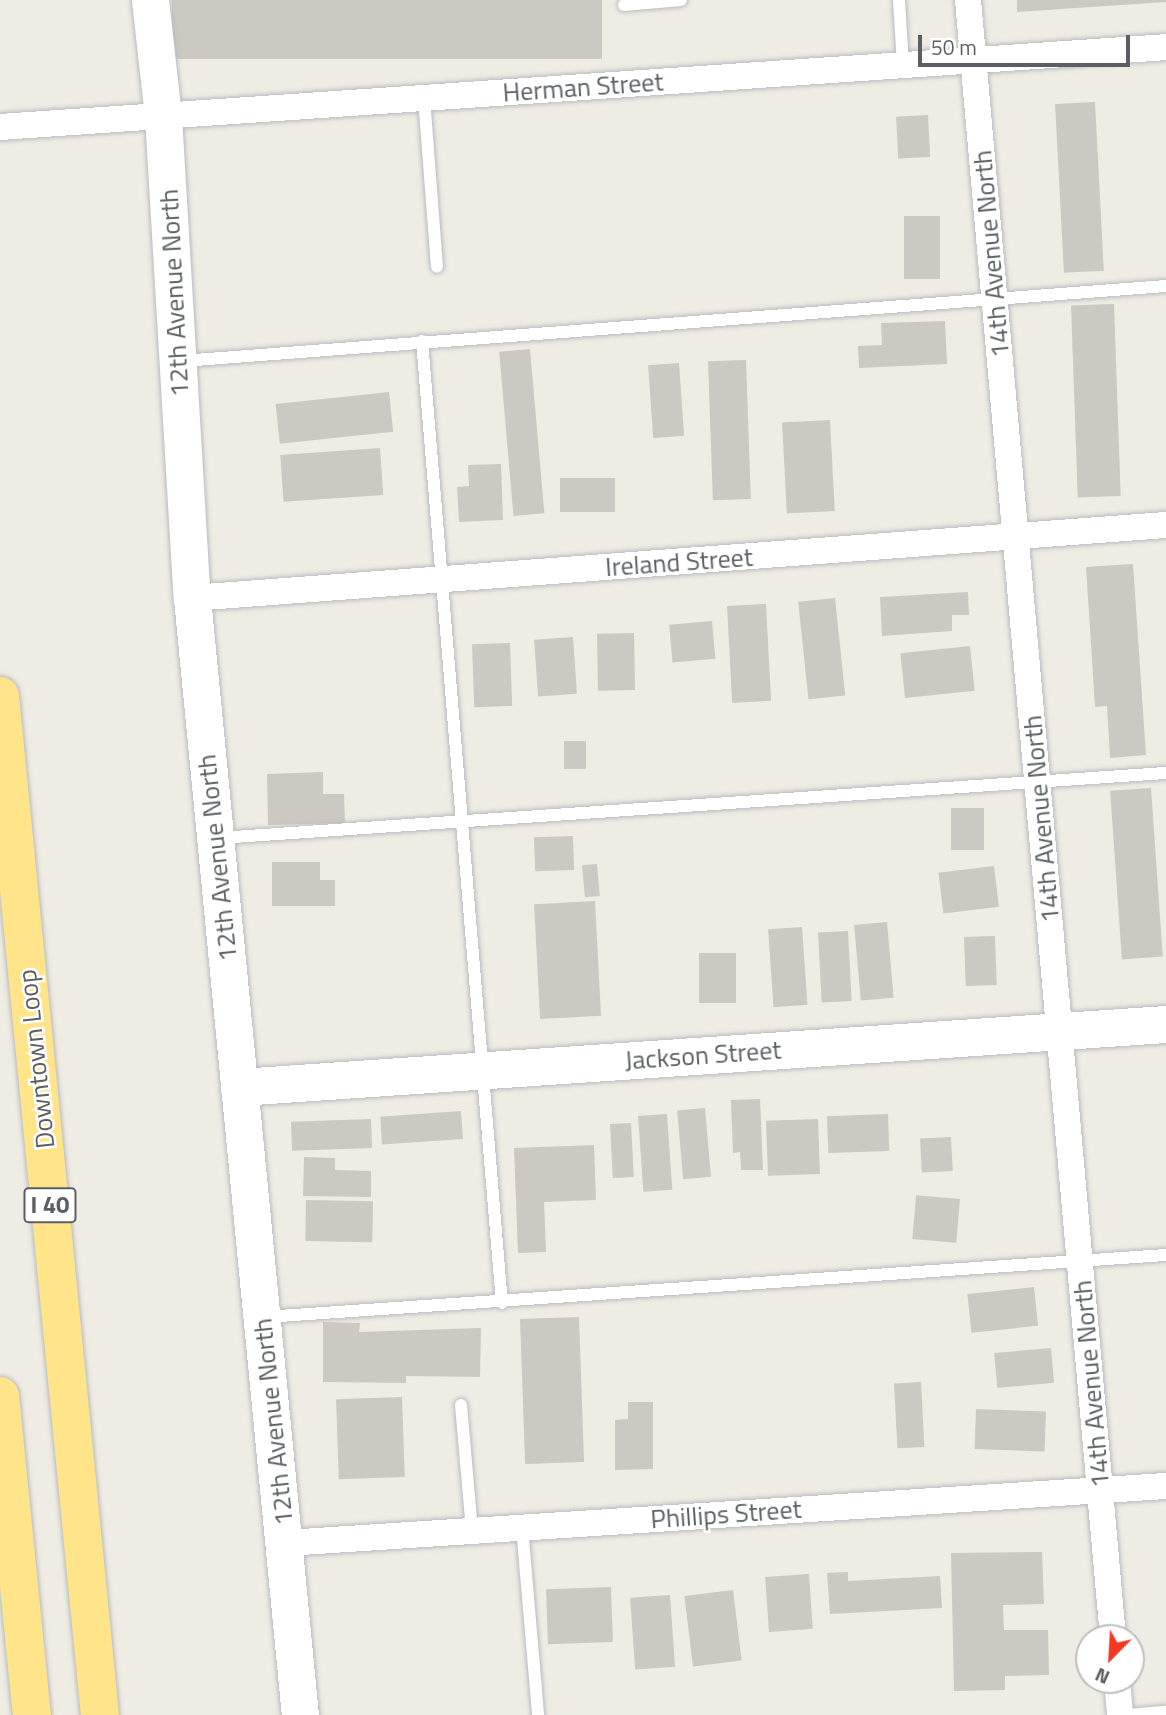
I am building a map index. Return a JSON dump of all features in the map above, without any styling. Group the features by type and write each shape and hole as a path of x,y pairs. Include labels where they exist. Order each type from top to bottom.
{"highway":[{"name":"Downtown Loop","path":"0,695 100,1715"},
{"path":"0,1396 32,1715"}],"street":[{"name":"12th Avenue North","path":"150,0 163,116 192,598 286,1543 300,1715"},
{"name":"14th Avenue North","path":"968,0 1112,1624"},
{"name":"Herman Street","path":"0,127 1166,47"},
{"name":"Ireland Street","path":"192,598 1166,525"},
{"name":"Jackson Street","path":"239,1087 1166,1024"},
{"name":"Phillips Street","path":"286,1543 1166,1486"},
{"path":"1118,1694 1120,1715"}],"lane":[{"path":"624,5 681,0"},
{"path":"899,0 903,66"},
{"path":"424,98 437,266"},
{"path":"178,361 1166,286"},
{"path":"422,341 502,1303"},
{"path":"215,838 1166,773"},
{"path":"262,1317 502,1303 1166,1255"},
{"path":"461,1405 472,1531"},
{"path":"522,1527 538,1715"},
{"path":"1128,1715 1166,1712"}],"building":[{"path":"172,0 602,0 602,59 172,59"},
{"path":"1017,0 1166,0 1166,2 1017,12"},
{"path":"1095,102 1104,271 1064,273 1055,104"},
{"path":"928,115 930,157 898,159 896,117"},
{"path":"904,216 940,216 940,279 904,279"},
{"path":"1114,304 1121,496 1078,497 1071,306"},
{"path":"945,321 947,364 859,368 858,346 882,345 881,323"},
{"path":"530,349 544,513 513,516 499,352"},
{"path":"746,360 751,499 713,500 708,361"},
{"path":"679,363 684,436 653,438 648,365"},
{"path":"389,392 393,432 280,444 276,404"},
{"path":"830,420 835,511 787,513 782,423"},
{"path":"380,448 383,495 284,502 280,455"},
{"path":"501,464 503,520 459,522 457,487 469,486 468,465"},
{"path":"560,478 615,478 615,512 560,512"},
{"path":"1133,564 1146,755 1110,758 1107,706 1095,707 1086,567"},
{"path":"968,592 969,615 952,615 952,631 882,636 880,597"},
{"path":"835,598 845,695 808,699 798,602"},
{"path":"766,604 771,701 732,703 727,606"},
{"path":"712,621 715,659 672,663 669,625"},
{"path":"634,633 635,690 598,691 597,634"},
{"path":"573,637 577,694 538,697 534,640"},
{"path":"510,643 512,706 474,707 472,644"},
{"path":"970,646 975,691 905,698 900,653"},
{"path":"564,741 586,741 586,769 564,769"},
{"path":"323,772 323,794 344,794 345,823 268,825 267,774"},
{"path":"1151,788 1163,957 1122,959 1110,791"},
{"path":"951,808 984,808 984,850 951,850"},
{"path":"573,836 574,870 535,871 534,837"},
{"path":"272,862 320,862 320,880 335,880 335,906 272,906"},
{"path":"597,864 600,896 585,897 582,865"},
{"path":"994,866 999,907 943,914 938,873"},
{"path":"595,901 601,1016 540,1019 534,904"},
{"path":"887,922 894,998 861,1001 854,925"},
{"path":"802,927 807,1005 774,1007 768,929"},
{"path":"848,931 852,1001 822,1002 818,933"},
{"path":"995,936 997,985 966,986 964,937"},
{"path":"699,953 736,953 736,1003 699,1003"},
{"path":"760,1099 763,1170 741,1170 740,1152 733,1153 731,1100"},
{"path":"705,1108 711,1177 683,1179 677,1110"},
{"path":"461,1111 463,1139 382,1145 380,1117"},
{"path":"667,1114 672,1190 643,1192 638,1116"},
{"path":"888,1114 889,1151 828,1153 827,1116"},
{"path":"371,1119 372,1148 292,1151 291,1122"},
{"path":"818,1119 820,1174 768,1176 766,1121"},
{"path":"631,1123 634,1177 613,1178 610,1124"},
{"path":"951,1137 953,1171 922,1173 920,1139"},
{"path":"594,1145 596,1200 544,1202 546,1252 518,1253 514,1148"},
{"path":"304,1157 335,1158 335,1170 371,1171 371,1197 303,1196"},
{"path":"916,1195 960,1199 956,1243 912,1239"},
{"path":"306,1200 373,1201 372,1242 305,1241"},
{"path":"1034,1287 1038,1326 971,1333 967,1294"},
{"path":"579,1317 584,1462 525,1464 520,1319"},
{"path":"323,1322 360,1323 359,1332 481,1328 480,1377 406,1376 406,1383 323,1382"},
{"path":"1051,1348 1054,1383 997,1388 994,1353"},
{"path":"921,1382 924,1447 897,1448 894,1383"},
{"path":"402,1397 405,1477 339,1479 336,1399"},
{"path":"628,1402 653,1402 653,1469 615,1470 615,1420 628,1419"},
{"path":"976,1409 1046,1411 1045,1451 975,1449"},
{"path":"1042,1552 1044,1604 1003,1605 1004,1630 1048,1630 1049,1675 1005,1676 1005,1690 954,1691 951,1553"},
{"path":"848,1572 848,1581 940,1576 942,1608 830,1614 827,1573"},
{"path":"809,1574 813,1629 769,1632 765,1577"},
{"path":"611,1587 613,1642 548,1644 546,1589"},
{"path":"733,1590 742,1660 693,1666 684,1596"},
{"path":"670,1595 675,1667 635,1670 630,1598"}]}
